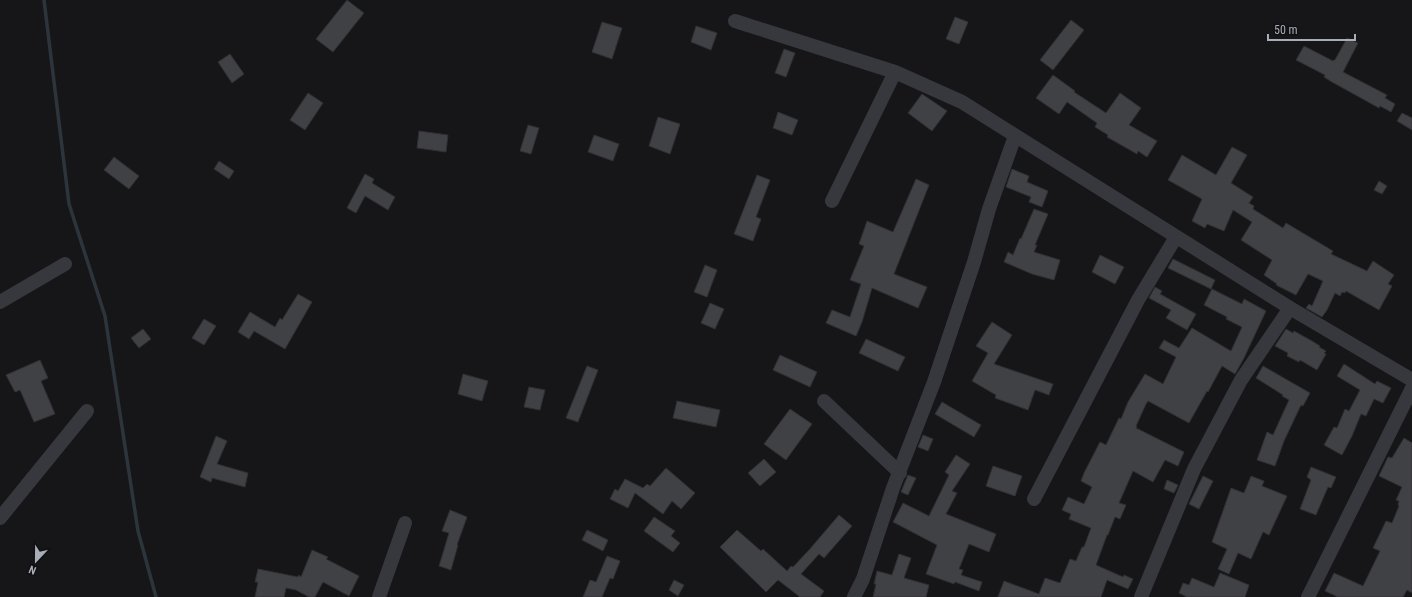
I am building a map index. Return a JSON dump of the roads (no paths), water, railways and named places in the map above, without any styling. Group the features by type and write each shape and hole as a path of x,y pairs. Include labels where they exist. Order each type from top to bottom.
{"street":[{"path":"735,21 895,72 962,102 1290,308 1412,380"},
{"path":"832,201 895,72"},
{"path":"854,597 863,579 893,488 937,374 974,262 989,209 1015,136"},
{"path":"1034,500 1138,300 1176,237"},
{"path":"0,302 65,264"},
{"path":"1141,597 1194,469 1241,380 1290,308"},
{"path":"1308,597 1412,388"},
{"path":"824,401 900,473"},
{"path":"0,518 87,410"},
{"path":"379,597 406,523"}],"waterway":[{"path":"44,0 69,204 105,316 138,531 156,597"}]}
